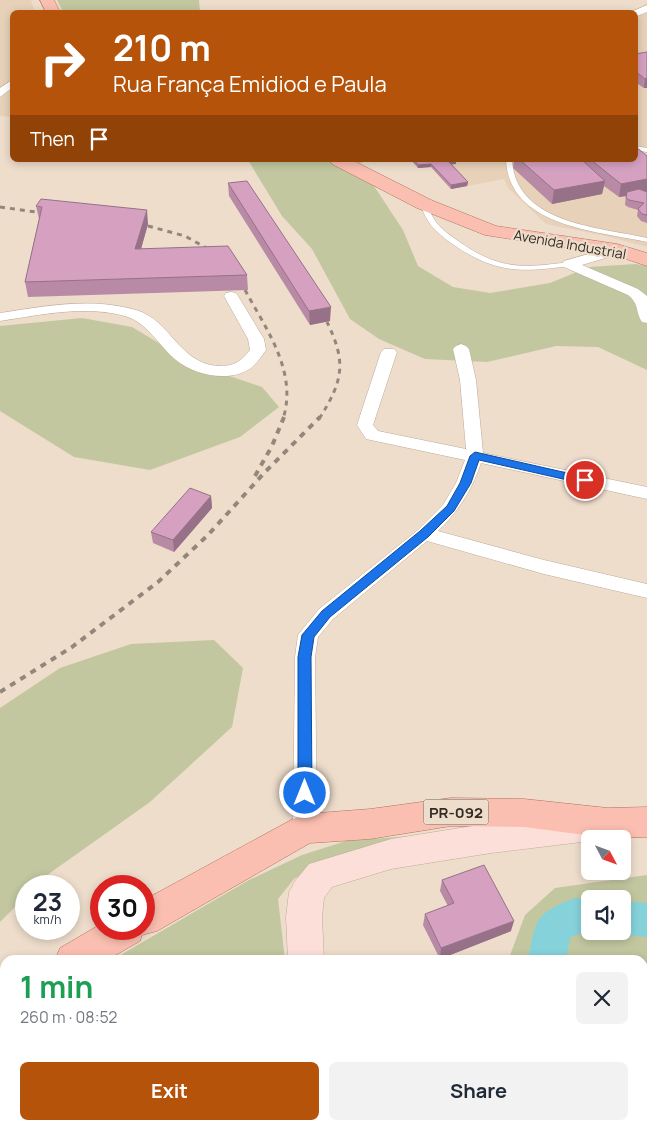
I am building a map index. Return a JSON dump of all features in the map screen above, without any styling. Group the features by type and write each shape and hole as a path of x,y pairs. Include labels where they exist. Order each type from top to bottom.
{"main road":[{"name":"Avenida Industrial","path":"342,162 424,204 492,231 617,250 647,260"},
{"name":"PR-092","path":"155,913 305,829 370,824 451,812 524,813 608,823 647,822"},
{"path":"81,955 107,940"}],"street":[{"path":"0,94 10,85"},
{"path":"569,264 617,250"},
{"path":"569,264 633,292 643,300 647,319"},
{"path":"0,317 74,307 126,312 146,321 187,363 202,370 225,372 241,368 250,361 258,350 256,340 231,296"},
{"path":"305,829 305,657 308,635 326,614 424,534 450,509 465,483 475,456 468,380 461,349"},
{"path":"389,352 366,425 372,435 647,493"},
{"path":"424,534 544,567 647,591"},
{"path":"306,955 304,917 306,892 321,875 391,854 491,838 608,823"}],"lane":[{"path":"509,162 508,170 516,186 530,203 542,212 559,220 647,240"},
{"path":"424,204 426,216 435,228 484,261 500,267 534,269 569,264"}],"shaded area":[{"path":"0,0 31,0 34,10 10,10 10,117 0,116"},
{"path":"647,13 647,247 610,237 546,224 508,188 504,179 451,189 431,167 418,168 414,162 638,162 638,14"}],"green space":[{"path":"57,0 199,0 200,10 62,10"},
{"path":"249,162 338,162 366,174 403,230 418,266 453,287 490,293 550,283 589,267 636,264 647,266 647,370 598,347 556,346 487,362 425,359 379,339 350,319 312,249 282,216"},
{"path":"82,318 132,327 194,364 262,387 279,407 240,437 150,470 74,457 0,411 0,326"},
{"path":"214,640 243,668 232,727 150,802 48,875 15,875 15,907 0,922 0,708 60,668 131,644"},
{"path":"528,827 316,866 294,879 278,899 284,955 121,955 146,940 155,940 155,935 249,880 302,855 346,841"},
{"path":"647,875 647,955 510,955 525,915 555,888 612,880 631,880 631,877"}],"building":[{"path":"647,52 647,78 645,79 638,73 638,54"},
{"path":"638,149 647,156 647,179 621,184 594,162 638,162"},
{"path":"416,162 449,162 468,182 451,185 431,164 418,165"},
{"path":"522,162 584,162 605,181 554,190"},
{"path":"247,181 331,307 309,311 228,183"},
{"path":"639,189 647,192 647,215 642,214 638,209 644,203 626,198 627,192"},
{"path":"41,199 147,210 135,249 228,246 247,275 25,282 42,207 36,206"},
{"path":"190,488 211,496 173,540 151,532"},
{"path":"484,865 514,921 441,948 425,914 454,903 442,880"}],"waterway":[{"path":"548,955 553,928 575,915 581,915"},
{"path":"631,919 647,920"}],"railway":[{"path":"0,207 43,213"},
{"path":"148,226 185,236 219,255"},
{"path":"245,290 278,352 283,368 287,402 283,419"},
{"path":"319,419 333,394 340,361 338,349 327,322"},
{"path":"255,476 272,446 284,417"},
{"path":"0,692 72,647 158,582 208,535 265,472 320,417"}],"route":[{"path":"305,793 305,657 308,635 326,614 424,534 450,509 465,483 475,456 585,480"}]}
